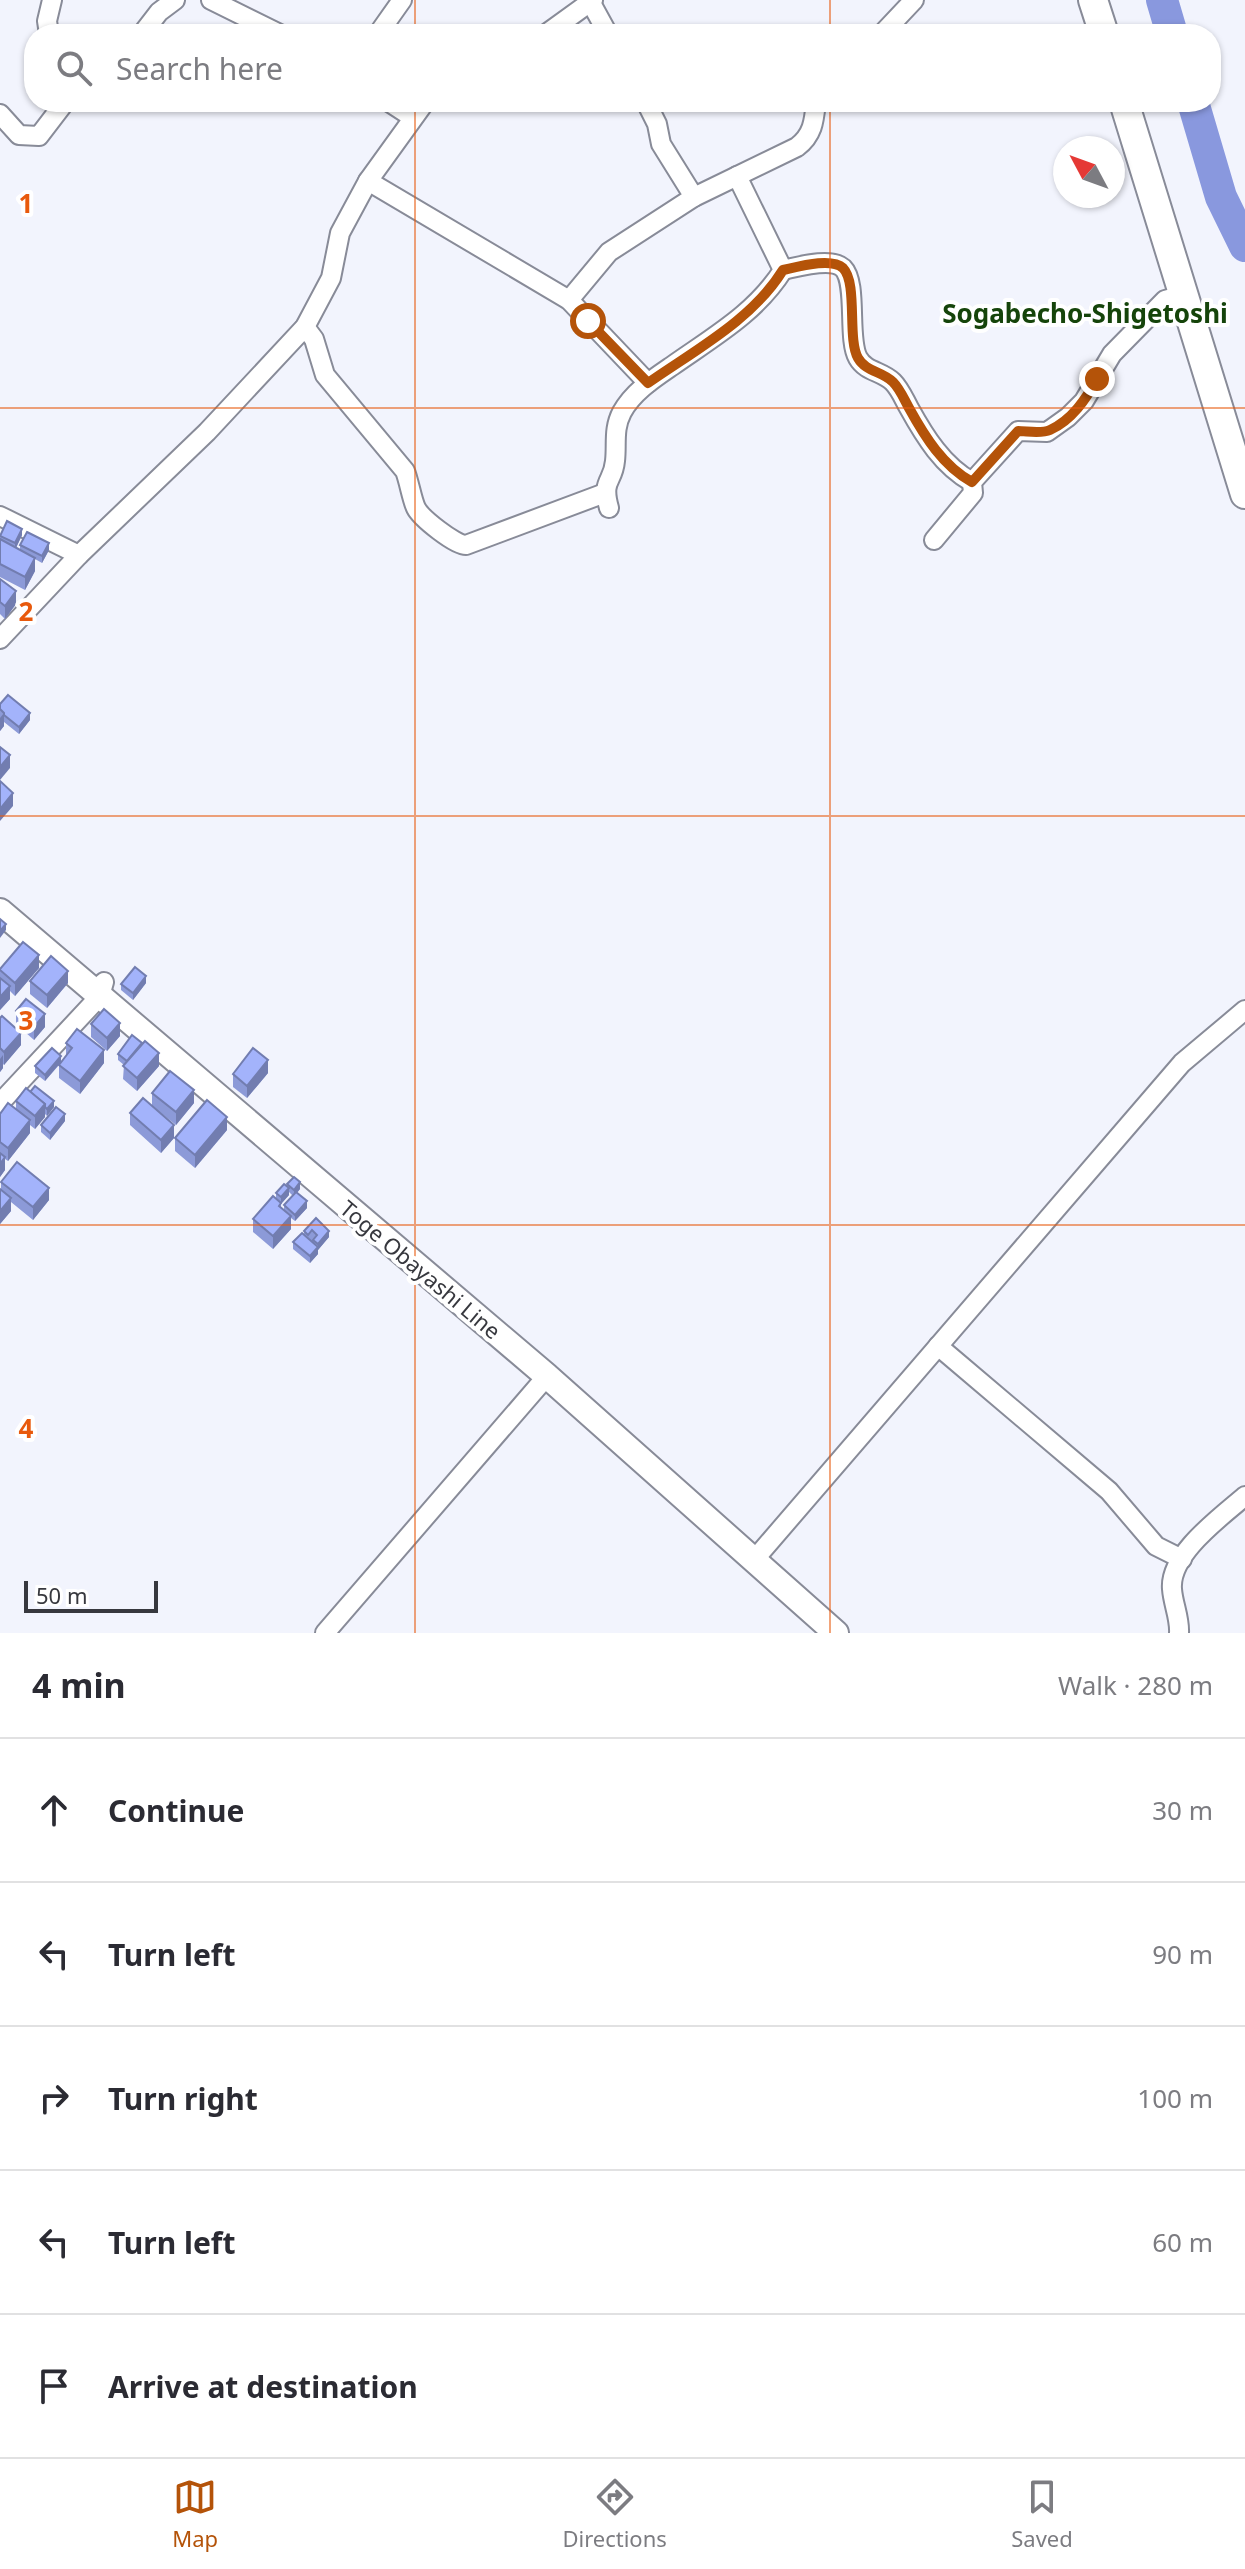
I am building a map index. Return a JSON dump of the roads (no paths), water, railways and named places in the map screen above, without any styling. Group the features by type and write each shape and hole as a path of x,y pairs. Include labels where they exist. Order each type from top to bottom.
{"highway":[{"path":"1093,0 1101,24"},
{"path":"1127,112 1245,494"}],"main road":[{"name":"Toge Obayashi Line","path":"0,911 102,989 547,1376 836,1633"}],"street":[{"path":"47,24 52,0"},
{"path":"150,24 175,0"},
{"path":"211,0 260,24"},
{"path":"385,24 402,0"},
{"path":"891,24 914,0"},
{"path":"560,24 592,1 603,24"},
{"path":"0,114 19,135 39,136 57,112"},
{"path":"404,112 412,117"},
{"path":"0,639 79,555 207,432 305,327 331,278 340,233 368,181 416,112"},
{"path":"651,112 661,144 694,197"},
{"path":"569,300 609,252 694,197 808,139 815,112"},
{"path":"737,176 783,270"},
{"path":"368,181 569,300 648,383"},
{"path":"305,327 314,339 325,375 405,471 416,508 455,543 466,545 607,500 605,485 615,464 614,436 621,414 648,383 749,312 769,293 783,270 817,263 839,265 845,270 851,293 857,357 868,369 886,375 897,386 938,454 955,472 972,482"},
{"path":"934,540 973,493 972,482 1018,431 1047,432 1068,417 1084,401 1112,354 1165,300 1183,295"},
{"path":"0,516 79,555"},
{"path":"0,1103 102,989"},
{"path":"754,1560 1182,1063 1245,1010"},
{"path":"938,1346 1109,1491 1156,1546 1182,1559"},
{"path":"325,1633 547,1376"},
{"path":"1179,1633 1172,1586 1175,1571 1191,1544 1245,1496"}],"waterway":[{"path":"1162,0 1169,24"},
{"path":"1196,112 1221,197 1245,246"}],"district":[{"name":"Sogabecho-Shigetoshi","path":"1085,313"}]}
